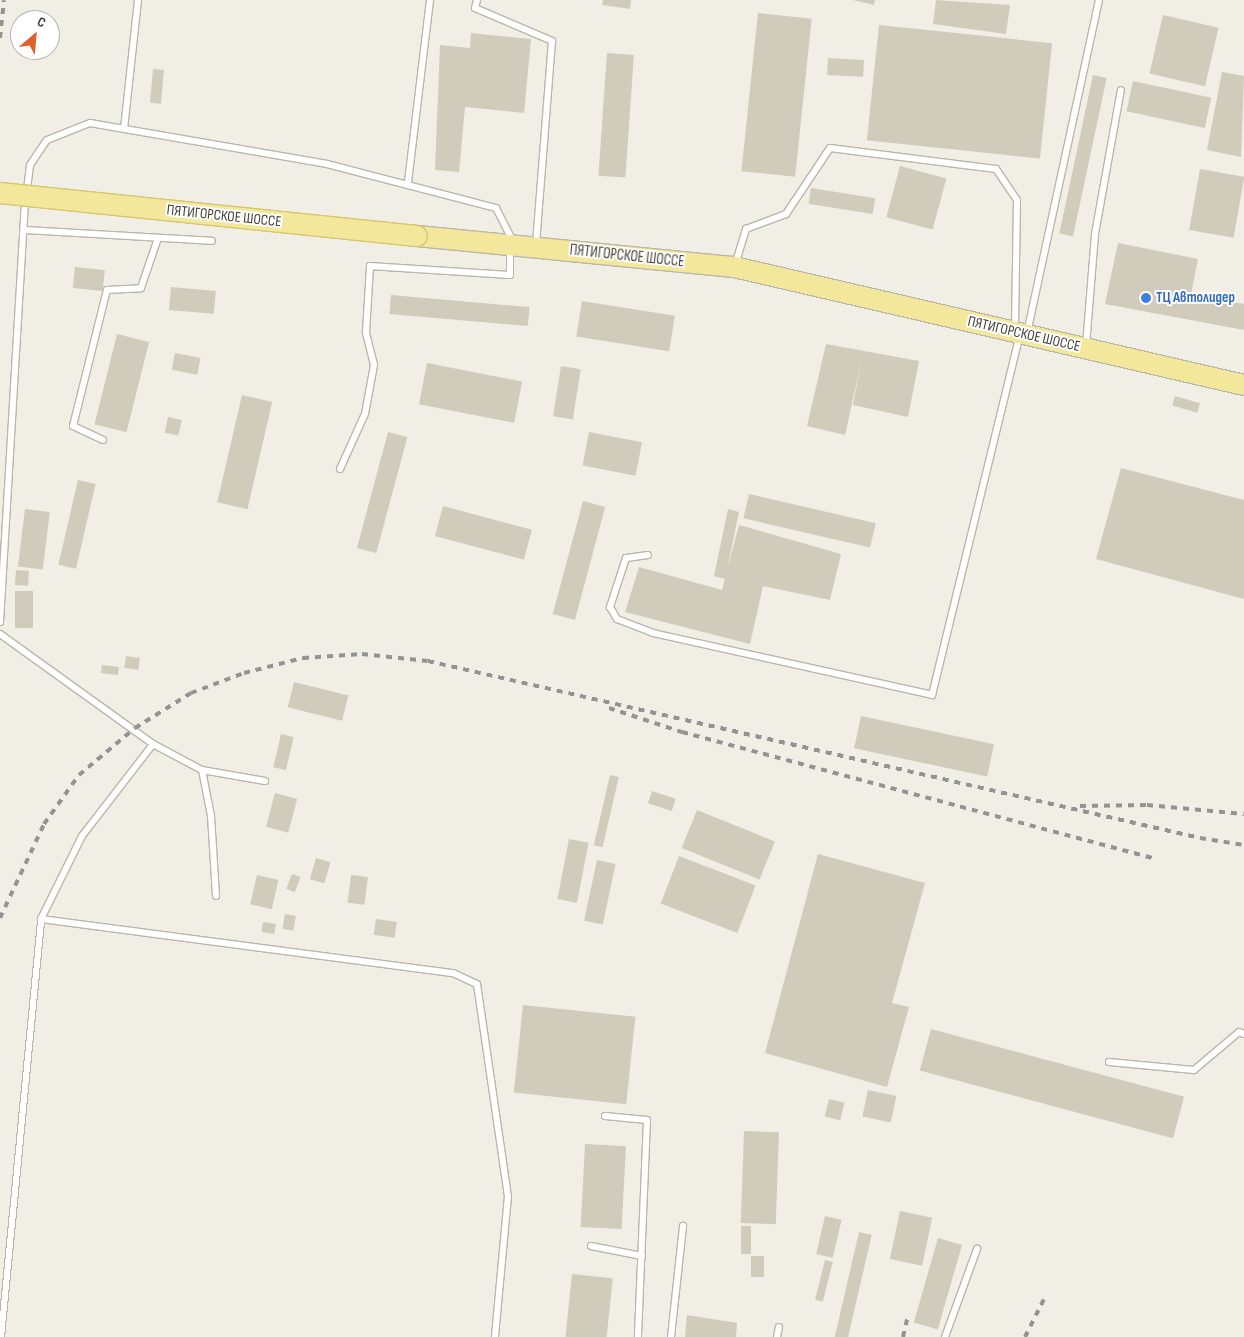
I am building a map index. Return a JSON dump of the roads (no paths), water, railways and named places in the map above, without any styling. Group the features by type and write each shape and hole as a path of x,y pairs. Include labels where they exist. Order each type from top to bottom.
{"main road":[{"name":"ПЯТИГОРСКОЕ ШОССЕ","path":"0,193 734,267 1244,385"}],"lane":[{"path":"124,129 138,0"},
{"path":"408,182 430,0"},
{"path":"477,0 475,8 552,41 536,247"},
{"path":"648,554 626,558 610,607 617,619 653,633 932,696 1099,1"},
{"path":"1086,348 1095,234 1121,90"},
{"path":"0,622 24,230 30,165 47,140 90,122 408,182 496,208 512,244 510,275 370,266 366,332 374,365 365,414 340,469"},
{"path":"734,267 746,229 786,214 830,148 996,169 1017,200 1020,333"},
{"path":"24,230 212,241"},
{"path":"103,440 73,426 107,290 141,288 158,238"},
{"path":"0,634 153,744 202,770 265,781"},
{"path":"1,1337 41,919 82,836 153,744"},
{"path":"202,770 211,816 216,896"},
{"path":"41,919 444,972 477,984 508,1196 495,1337"},
{"path":"1109,1062 1194,1070 1239,1032 1244,1034"},
{"path":"605,1116 647,1120 638,1337"},
{"path":"671,1337 682,1226"},
{"path":"591,1246 642,1256"},
{"path":"946,1337 977,1249"},
{"path":"778,1337 779,1327"}],"railway":[{"path":"0,38 4,0"},
{"path":"0,918 44,824 79,775 135,728 191,693 244,673 303,658 362,654 428,661 1200,838 1244,845"},
{"path":"609,708 682,732 1152,858"},
{"path":"1080,806 1147,805 1244,814"},
{"path":"1025,1337 1044,1299"},
{"path":"903,1337 908,1316"}],"place":[{"name":"ТЦ Автолидер","path":"1146,298"}]}
